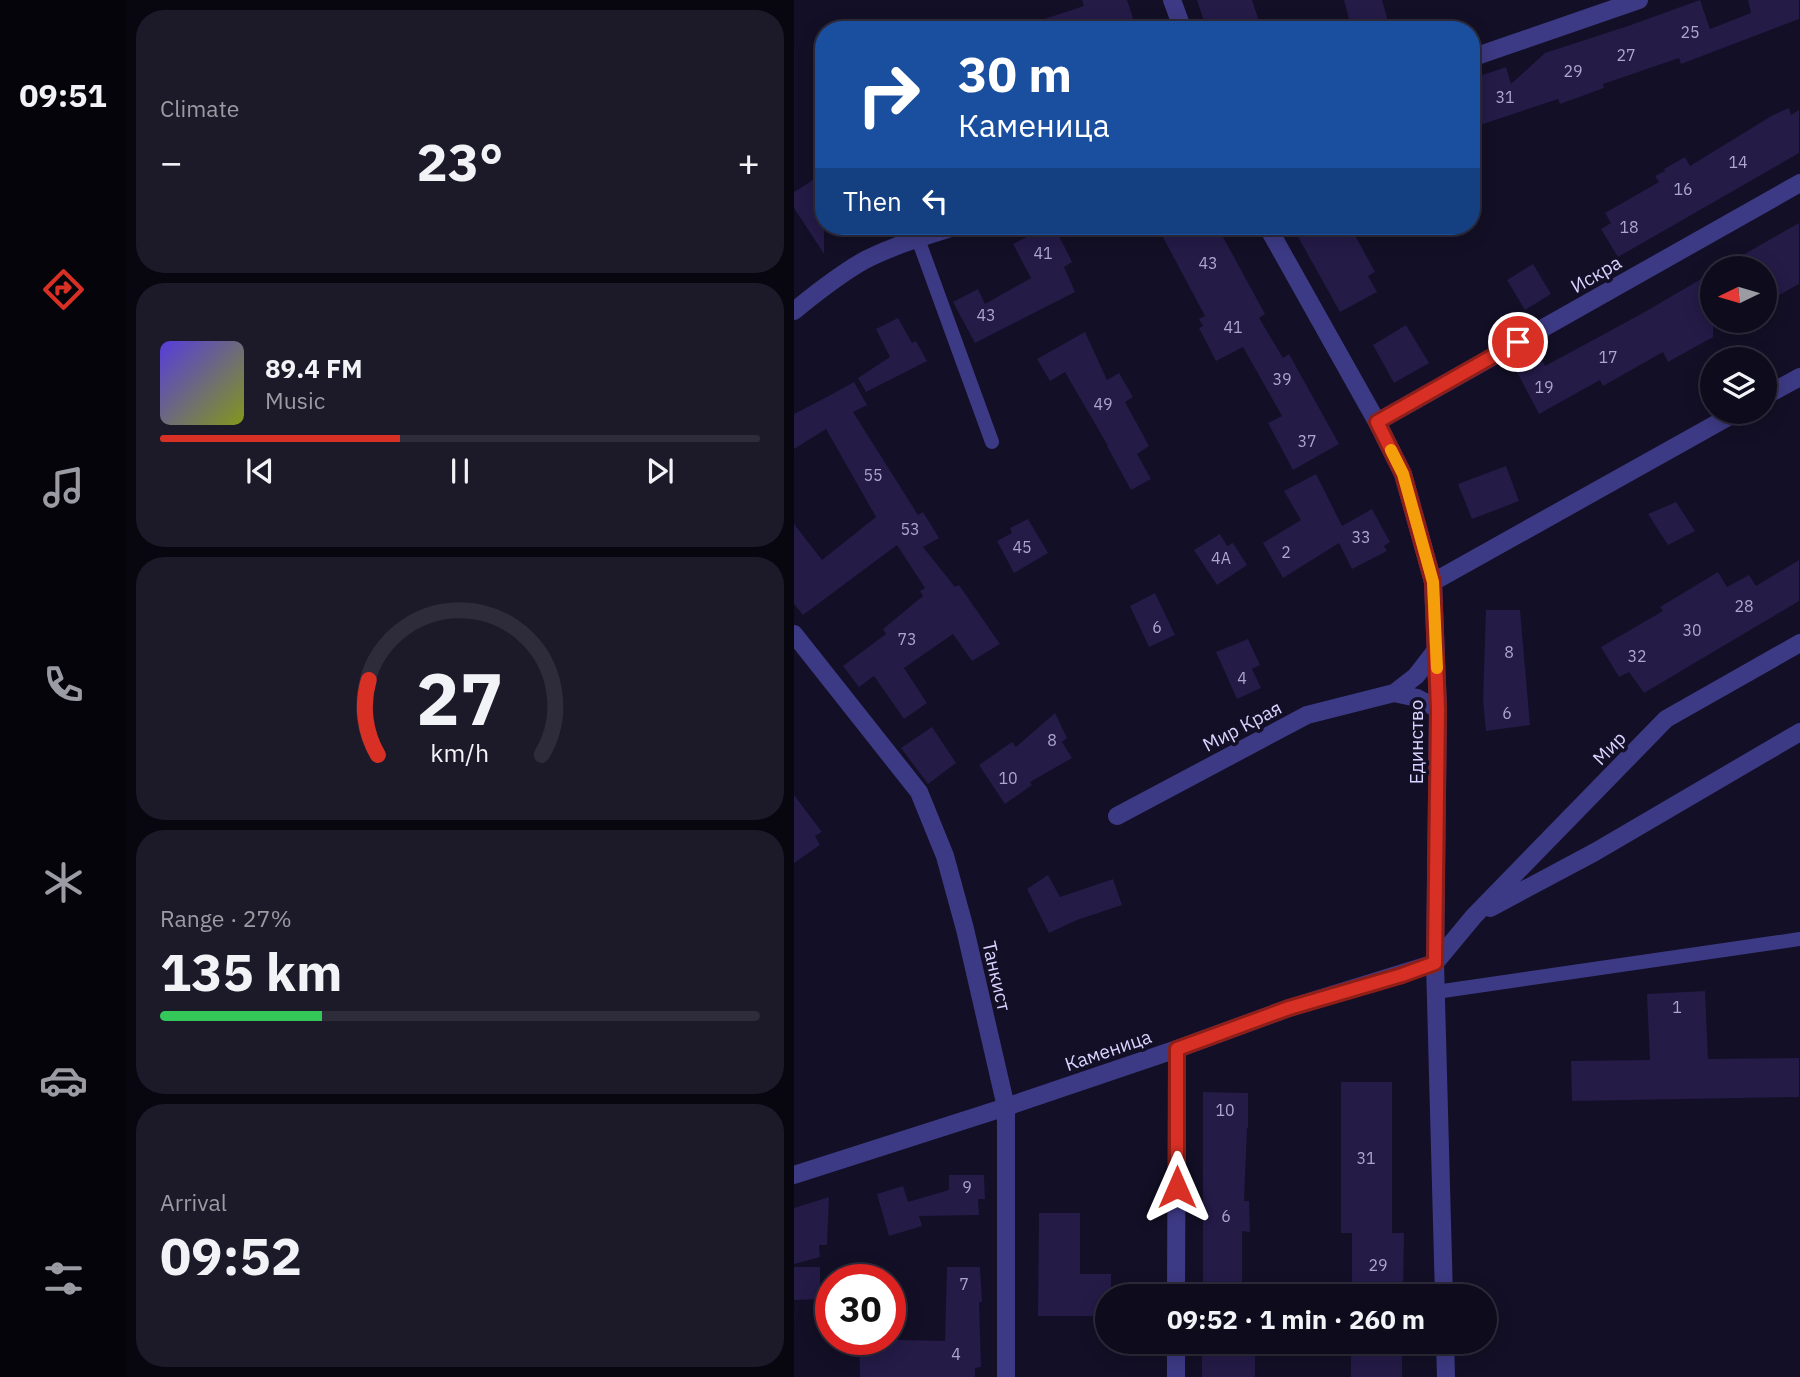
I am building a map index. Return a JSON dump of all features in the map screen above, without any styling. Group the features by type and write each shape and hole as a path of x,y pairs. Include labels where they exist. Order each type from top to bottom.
{"street":[{"path":"1173,0 1180,21"},
{"path":"1480,55 1639,0"},
{"name":"Искра","path":"1377,422 1800,183"},
{"path":"794,311 866,260 930,235"},
{"name":"Единство","path":"1272,235 1377,422 1403,474 1433,582 1438,709 1435,963 1444,1284"},
{"path":"1777,390 1800,377"},
{"path":"1433,582 1716,424"},
{"name":"Танкист","path":"794,634 919,792 945,856 965,929 1006,1107 1006,1377"},
{"name":"Мир","path":"1435,963 1474,916 1666,719 1800,643"},
{"name":"Мир Края","path":"1117,816 1307,715 1394,693 1416,676 1436,650"},
{"path":"1394,693 1417,698 1438,709"},
{"name":"Мир","path":"1474,916 1595,852 1800,732"},
{"name":"Каменица","path":"794,1175 1006,1107 1289,1008 1435,963"},
{"path":"1176,1284 1177,1049"},
{"path":"1176,1354 1176,1377"},
{"path":"1445,1354 1446,1377"}],"lane":[{"path":"918,239 992,442"},
{"path":"1436,992 1800,939"}],"building":[{"path":"1082,0 1127,0 1134,21 1038,21 1084,6"},
{"path":"1197,0 1252,0 1259,21 1204,21"},
{"path":"1344,0 1382,0 1388,21 1350,21"},
{"path":"1700,0 1710,29 1751,13 1748,0 1799,0 1799,19 1681,64 1679,58 1603,84 1604,88 1560,104 1558,99 1480,125 1480,76 1506,67 1511,84 1545,53"},
{"path":"1789,108 1791,115 1799,110 1799,153 1618,257 1601,229 1611,223 1605,213 1659,182 1655,176 1685,157 1690,166"},
{"path":"813,180 815,183 815,235 824,235 824,254 794,208 794,192"},
{"path":"1799,223 1799,284 1778,296 1778,256 1741,256"},
{"path":"1030,235 1058,235 1072,262 1064,267 1075,292 975,343 953,302 978,289 985,304 1031,278 1013,244"},
{"path":"1162,235 1222,235 1265,314 1259,318 1283,358 1289,354 1339,444 1293,470 1268,423 1282,416 1243,347 1216,361 1199,328 1203,326 1199,319 1205,316"},
{"path":"1297,235 1355,235 1375,272 1368,276 1377,292 1340,312"},
{"path":"1533,264 1551,294 1525,310 1507,280"},
{"path":"1700,280 1700,333 1713,333 1713,337 1668,362 1663,352 1603,386 1600,380 1539,414 1517,372 1542,360 1545,366"},
{"path":"898,318 912,343 916,341 927,361 866,392 858,378 890,357 876,329"},
{"path":"1406,325 1429,363 1394,383 1373,345"},
{"path":"1085,332 1107,380 1119,373 1133,397 1125,402 1149,446 1137,454 1151,479 1131,490 1065,372 1050,381 1037,359"},
{"path":"854,382 867,405 853,412 918,515 923,512 939,538 923,547 955,587 959,585 1000,644 972,661 953,634 904,668 927,703 904,719 874,676 859,687 843,666 886,634 883,629 923,596 920,591 925,588 897,545 803,615 794,604 794,524 822,560 876,517 826,429 794,449 794,414"},
{"path":"1506,466 1519,501 1472,519 1458,484"},
{"path":"1316,474 1342,526 1372,509 1390,542 1384,546 1387,551 1352,569 1339,543 1283,578 1263,543 1301,520 1284,491"},
{"path":"1676,502 1695,531 1668,545 1648,514"},
{"path":"1028,519 1048,553 1014,573 997,541 1012,533 1010,528"},
{"path":"1220,534 1227,546 1233,543 1247,565 1217,585 1194,550"},
{"path":"1799,560 1799,601 1644,693 1629,672 1619,677 1601,647 1663,611 1660,607 1718,572 1727,587 1749,575 1756,586"},
{"path":"1155,593 1175,635 1149,647 1130,606"},
{"path":"1486,610 1520,610 1530,725 1486,731 1483,700"},
{"path":"1248,639 1260,665 1252,669 1261,688 1237,699 1216,652"},
{"path":"1055,713 1067,738 1062,742 1072,758 1030,782 1032,785 1005,804 979,765 1012,742 1016,747"},
{"path":"932,727 956,763 928,784 901,748"},
{"path":"794,795 822,832 815,836 820,845 794,863"},
{"path":"1048,875 1060,897 1113,879 1122,905 1077,920 1049,933 1027,889"},
{"path":"1705,991 1708,1059 1799,1058 1799,1097 1572,1101 1571,1061 1650,1060 1647,994"},
{"path":"1341,1082 1392,1082 1392,1233 1404,1233 1403,1284 1352,1284 1352,1233 1341,1233"},
{"path":"1203,1092 1248,1093 1244,1201 1249,1201 1250,1232 1242,1231 1242,1284 1203,1284"},
{"path":"949,1175 984,1175 985,1199 978,1199 979,1215 919,1216 922,1226 889,1236 877,1194 903,1186 908,1202 949,1190"},
{"path":"829,1197 827,1245 819,1245 820,1257 794,1264 794,1208"},
{"path":"1039,1213 1080,1213 1080,1274 1111,1274 1111,1284 1095,1284 1095,1316 1038,1316"},
{"path":"794,1267 815,1267 815,1299 794,1300"},
{"path":"947,1267 980,1267 981,1367 975,1368 975,1377 860,1377 859,1355 906,1355 906,1340 945,1341"},
{"path":"1202,1354 1255,1354 1255,1377 1202,1377"},
{"path":"1351,1354 1402,1354 1402,1377 1351,1377"}],"slow traffic":[{"path":"1391,450 1403,474 1433,582 1437,668"}],"route":[{"path":"1177,1187 1177,1049 1289,1008 1435,963 1438,709 1433,582 1403,474 1377,422 1518,342"}]}
